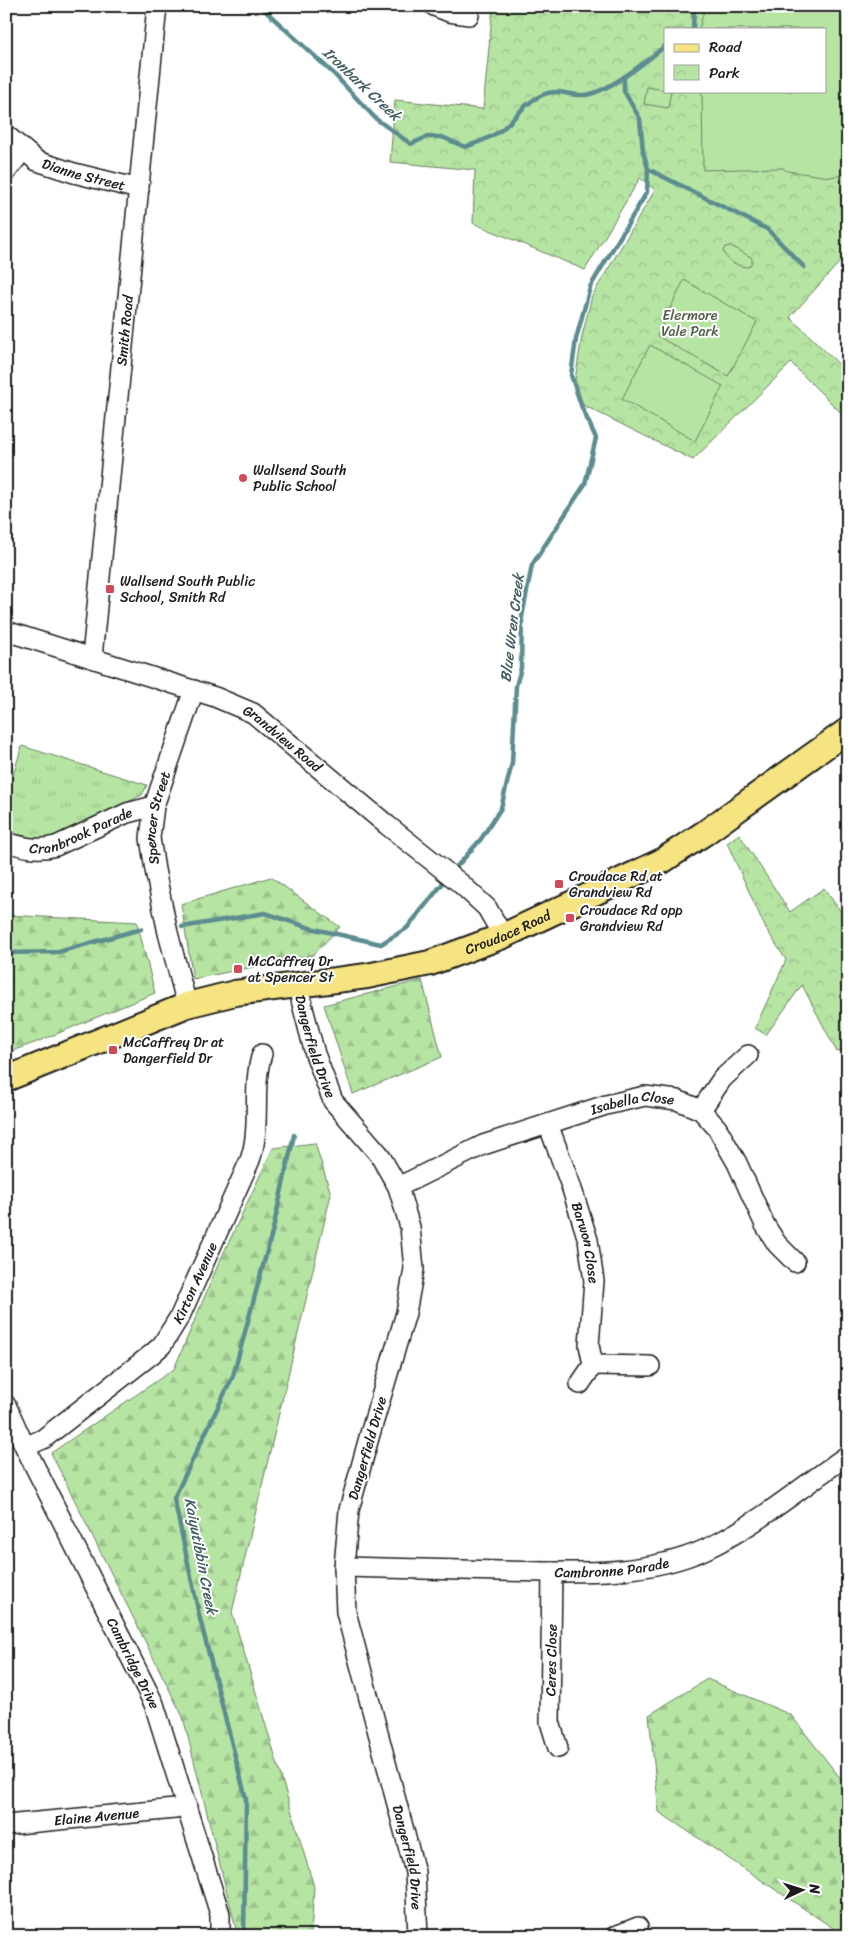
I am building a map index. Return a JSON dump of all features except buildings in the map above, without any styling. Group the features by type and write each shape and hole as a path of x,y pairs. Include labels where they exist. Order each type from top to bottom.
{"main road":[{"name":"Croudace Road","path":"6,1079 187,1005 235,993 367,976 430,963 502,936 662,861 706,832 848,730"}],"street":[{"name":"Smith Road","path":"92,657 157,6"},
{"path":"434,6 449,12 469,15"},
{"name":"Dianne Street","path":"6,135 37,161 53,167 139,189"},
{"path":"6,172 23,150"},
{"name":"Grandview Road","path":"6,631 194,690 253,713 386,825 460,883 487,908 502,936"},
{"name":"Spencer Street","path":"187,1005 168,933 150,838 154,806 194,690"},
{"name":"Cranbrook Parade","path":"6,842 29,849 44,850 127,813 154,806"},
{"name":"Dangerfield Drive","path":"298,984 316,1054 333,1101 379,1154 398,1187 410,1227 414,1269 406,1313 349,1510 344,1567 346,1612 415,1872 418,1936"},
{"name":"Kirton Avenue","path":"25,1447 43,1439 152,1354 170,1334 180,1316 250,1160 256,1134 257,1068 262,1054"},
{"path":"701,1110 722,1079 748,1056"},
{"name":"Isabella Close","path":"398,1187 484,1145 606,1105 645,1096 677,1100 701,1110 717,1128 737,1162 765,1225 776,1244 795,1262"},
{"name":"Barwon Close","path":"548,1124 571,1186 588,1240 594,1280 589,1345 593,1365"},
{"path":"580,1384 593,1365 650,1366"},
{"name":"Cambridge Drive","path":"6,1405 25,1447 154,1704 220,1914 220,1936"},
{"name":"Cambronne Parade","path":"344,1567 552,1572 621,1571 671,1561 704,1550 737,1532 848,1455"},
{"name":"Ceres Close","path":"552,1572 550,1722 558,1748"},
{"name":"Elaine Avenue","path":"6,1825 175,1809 187,1806"},
{"path":"615,1936 638,1926"}],"green space":[{"name":"Elermore Vale Park","path":"493,6 848,6 848,253 790,317 848,373 848,420 791,363 693,460 583,405 575,380 582,336 592,296 655,190 640,178 585,270 473,223 475,170 390,162 395,100 483,109"},
{"path":"705,6 848,6 848,174 830,177 787,171 783,168 703,170 702,92 826,92 826,28 699,28"},
{"path":"647,87 671,92 668,108 644,104"},
{"path":"731,246 751,257 752,261 748,267 737,265 727,258 723,251 725,247"},
{"path":"684,280 757,322 728,376 657,336"},
{"path":"650,345 723,386 695,441 622,399"},
{"path":"22,746 147,785 142,795 45,843 6,835 6,798"},
{"path":"739,834 790,912 824,888 848,922 848,1048 837,1052 802,985 766,1035 755,1028 786,960 765,927 727,843"},
{"path":"271,877 340,927 313,955 193,979 181,904"},
{"path":"6,915 137,922 155,993 6,1053"},
{"path":"422,980 442,1057 353,1094 324,1005"},
{"path":"315,1143 331,1194 232,1612 314,1887 311,1936 234,1936 236,1929 183,1717 51,1453 174,1369 218,1265 273,1148"},
{"path":"707,1679 791,1715 848,1788 848,1936 845,1936 659,1812 649,1715"}],"waterway":[{"name":"Ironbark Creek","path":"260,6 333,73 376,119 411,144 427,137 442,137 465,147 500,131 536,98 553,92 584,95 603,89 626,75 664,47"},
{"name":"Ironbark Creek","path":"693,28 694,6"},
{"name":"Blue Wren Creek","path":"452,872 481,839 501,808 512,763 516,686 521,668 522,617 532,565 585,484 596,438 582,408 571,375 576,339 590,287 647,192 648,169 643,151 640,119 624,91 624,78"},
{"path":"648,169 767,229 804,267"},
{"name":"Blue Wren Creek","path":"182,927 265,913 310,928 381,944 407,928 447,878"},
{"name":"Blue Wren Creek","path":"6,953 58,952 141,929"},
{"name":"Kaiyutibbin Creek","path":"244,1936 246,1799 200,1619 174,1498 233,1376 273,1229 294,1135"}],"place":[{"name":"Wallsend South Public School","path":"243,478"},
{"name":"Wallsend South Public School, Smith Rd","path":"110,589"},
{"name":"Croudace Rd at Grandview Rd","path":"559,884"},
{"name":"Croudace Rd opp Grandview Rd","path":"570,918"},
{"name":"McCaffrey Dr at Spencer St","path":"238,969"},
{"name":"McCaffrey Dr at Dangerfield Dr","path":"113,1050"}]}
